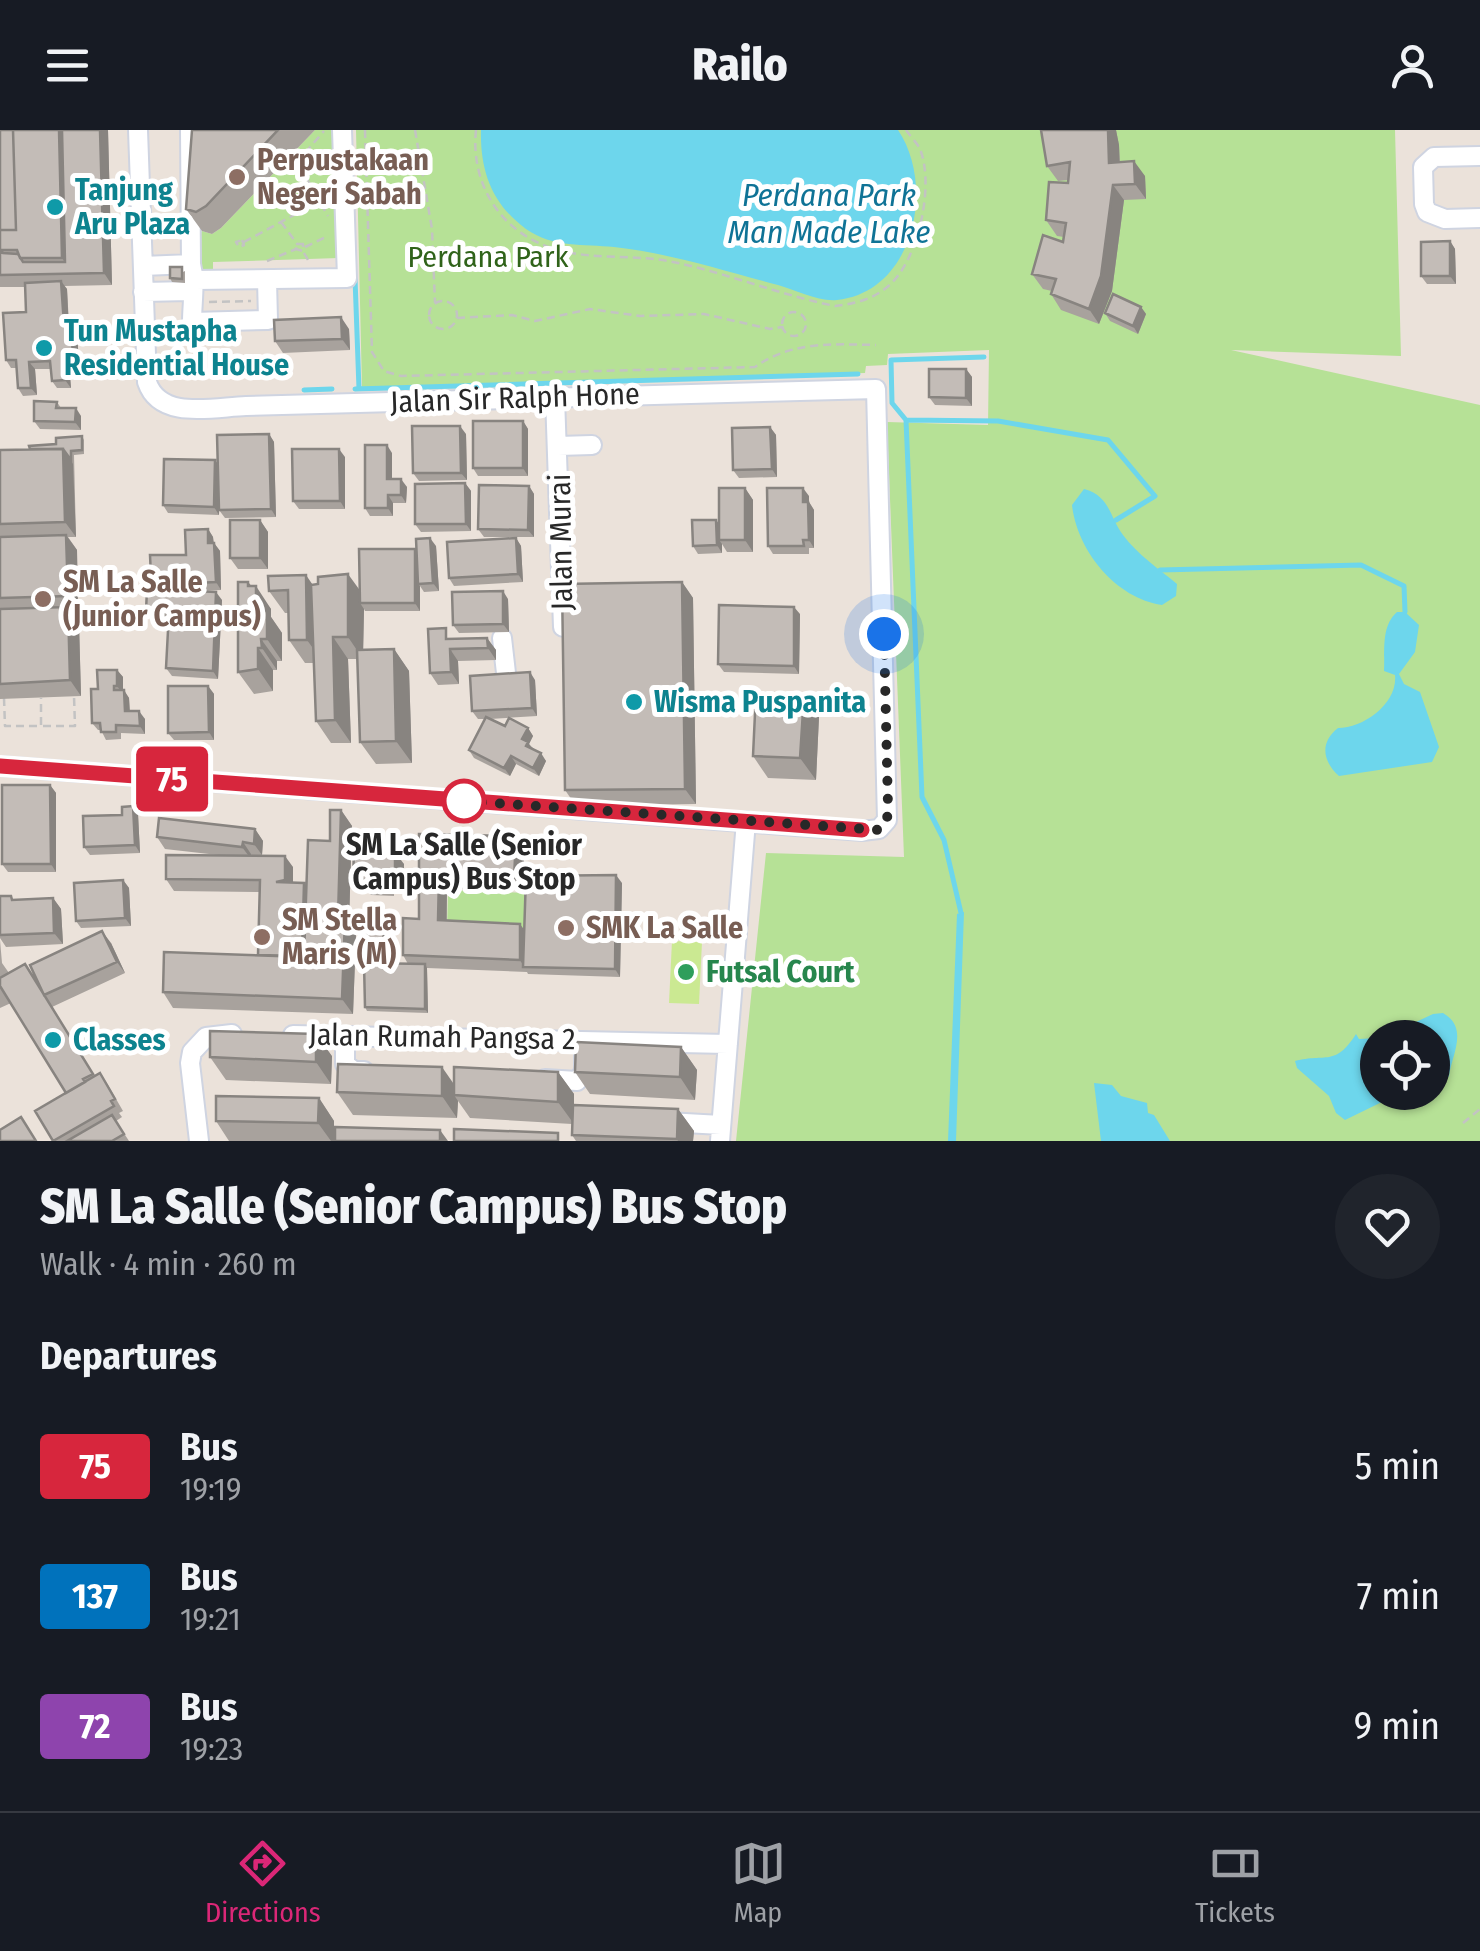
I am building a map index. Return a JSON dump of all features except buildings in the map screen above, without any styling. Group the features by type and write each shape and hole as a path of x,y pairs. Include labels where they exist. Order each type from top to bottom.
{"street":[{"path":"138,130 144,292 267,271 347,278 342,130"},
{"path":"190,130 192,322 268,320 267,271"},
{"path":"1480,156 1434,157 1423,168 1427,212 1445,219 1480,218"},
{"path":"142,266 194,284"},
{"name":"Jalan Sir Ralph Hone","path":"144,292 147,382 156,399 175,408 876,389 887,820 879,830 746,821"},
{"name":"Jalan Murai","path":"555,396 564,639"},
{"path":"558,446 592,445"},
{"path":"502,638 506,673"},
{"path":"0,766 370,795 566,799 746,821 721,1133 652,1121"},
{"name":"Jalan Rumah Pangsa 2","path":"199,1141 190,1063 198,1044 215,1034 728,1044"},
{"path":"345,1036 345,1064 349,1068 391,1072"},
{"path":"521,1078 577,1081 584,1072 585,1040"},
{"path":"196,1110 216,1111"}],"path":[{"path":"316,203 317,196 297,162 325,130"},
{"path":"365,130 372,352 384,371 401,376 755,367 773,354 796,346 876,345"},
{"path":"414,130 432,230 435,303 429,316 438,328 452,327 457,318 456,307 450,302 435,303"},
{"path":"476,130 478,179 491,204 514,228 537,242 560,251 673,262 835,306 861,302 889,287 915,248 926,202 920,150 906,130"},
{"path":"244,242 316,203 322,204 321,195 317,196"},
{"path":"281,222 297,247 304,249 336,232"},
{"path":"267,271 297,247"},
{"path":"304,249 308,260"},
{"path":"194,284 215,302 262,301"},
{"path":"214,290 215,302"},
{"path":"799,312 803,300"},
{"path":"457,318 512,315 535,320 590,308 640,316 704,314 770,329 782,327"},
{"path":"782,327 786,313 799,312"},
{"path":"782,327 788,335 801,334 806,322 799,312"},
{"path":"4,687 5,726 75,726 74,696"},
{"path":"41,697 41,726"},
{"path":"1463,1123 1480,1109"}],"green space":[{"path":"315,130 335,130 339,258 213,262 213,271 200,269 198,234 212,234 221,228"},
{"name":"Perdana Park","path":"356,130 1395,130 1401,356 1231,350 1480,405 1480,1141 736,1141 766,853 904,857 887,422 988,425 989,350 888,354 887,365 866,366 865,373 362,388"},
{"path":"448,890 529,893 528,934 447,930"},
{"name":"Futsal Court","path":"672,941 702,942 699,1004 669,1003"}],"water":[{"name":"Perdana Park Man Made Lake","path":"481,130 898,130 915,179 911,233 884,278 863,293 837,300 656,254 558,242 526,229 504,209 486,173"},
{"path":"1084,489 1099,496 1129,542 1177,584 1176,596 1162,605 1145,601 1101,569 1075,522 1072,505"},
{"path":"1397,612 1405,612 1419,625 1415,652 1399,674 1404,684 1420,692 1439,747 1432,762 1339,776 1326,758 1328,739 1338,728 1368,719 1391,695 1395,675 1384,671 1385,639 1388,624"},
{"path":"964,912 956,1141 948,1141 957,914"},
{"path":"1443,1013 1451,1019 1455,1026 1450,1072 1450,1020 1420,1020"},
{"path":"1356,1034 1360,1110 1366,1110 1345,1120 1336,1113 1329,1096 1297,1068 1295,1061 1336,1055"},
{"path":"1094,1083 1112,1085 1121,1096 1147,1103 1148,1113 1154,1115 1170,1141 1101,1141"}],"waterway":[{"path":"355,278 359,389"},
{"path":"961,913 944,840 922,797 906,420 892,403 891,360 984,357"},
{"path":"355,389 858,374"},
{"path":"304,390 332,389"},
{"path":"906,420 998,421 1108,440 1155,496 1116,520"},
{"path":"1160,570 1361,565 1404,586 1405,612"}],"bus line":[{"name":"75","path":"0,766 862,830"}],"place":[{"name":"Perpustakaan Negeri Sabah","path":"237,177"},
{"name":"Tanjung Aru Plaza","path":"55,207"},
{"name":"Tun Mustapha Residential House","path":"44,348"},
{"name":"SM La Salle (Junior Campus)","path":"43,599"},
{"name":"Wisma Puspanita","path":"634,702"},
{"name":"SM La Salle (Senior Campus) Bus Stop","path":"464,801"},
{"name":"SMK La Salle","path":"566,928"},
{"name":"SM Stella Maris (M)","path":"262,937"},
{"name":"Futsal Court","path":"686,972"},
{"name":"Classes","path":"53,1040"}],"route":[{"path":"464,801 879,830 887,820 888,807 884,634"}]}
